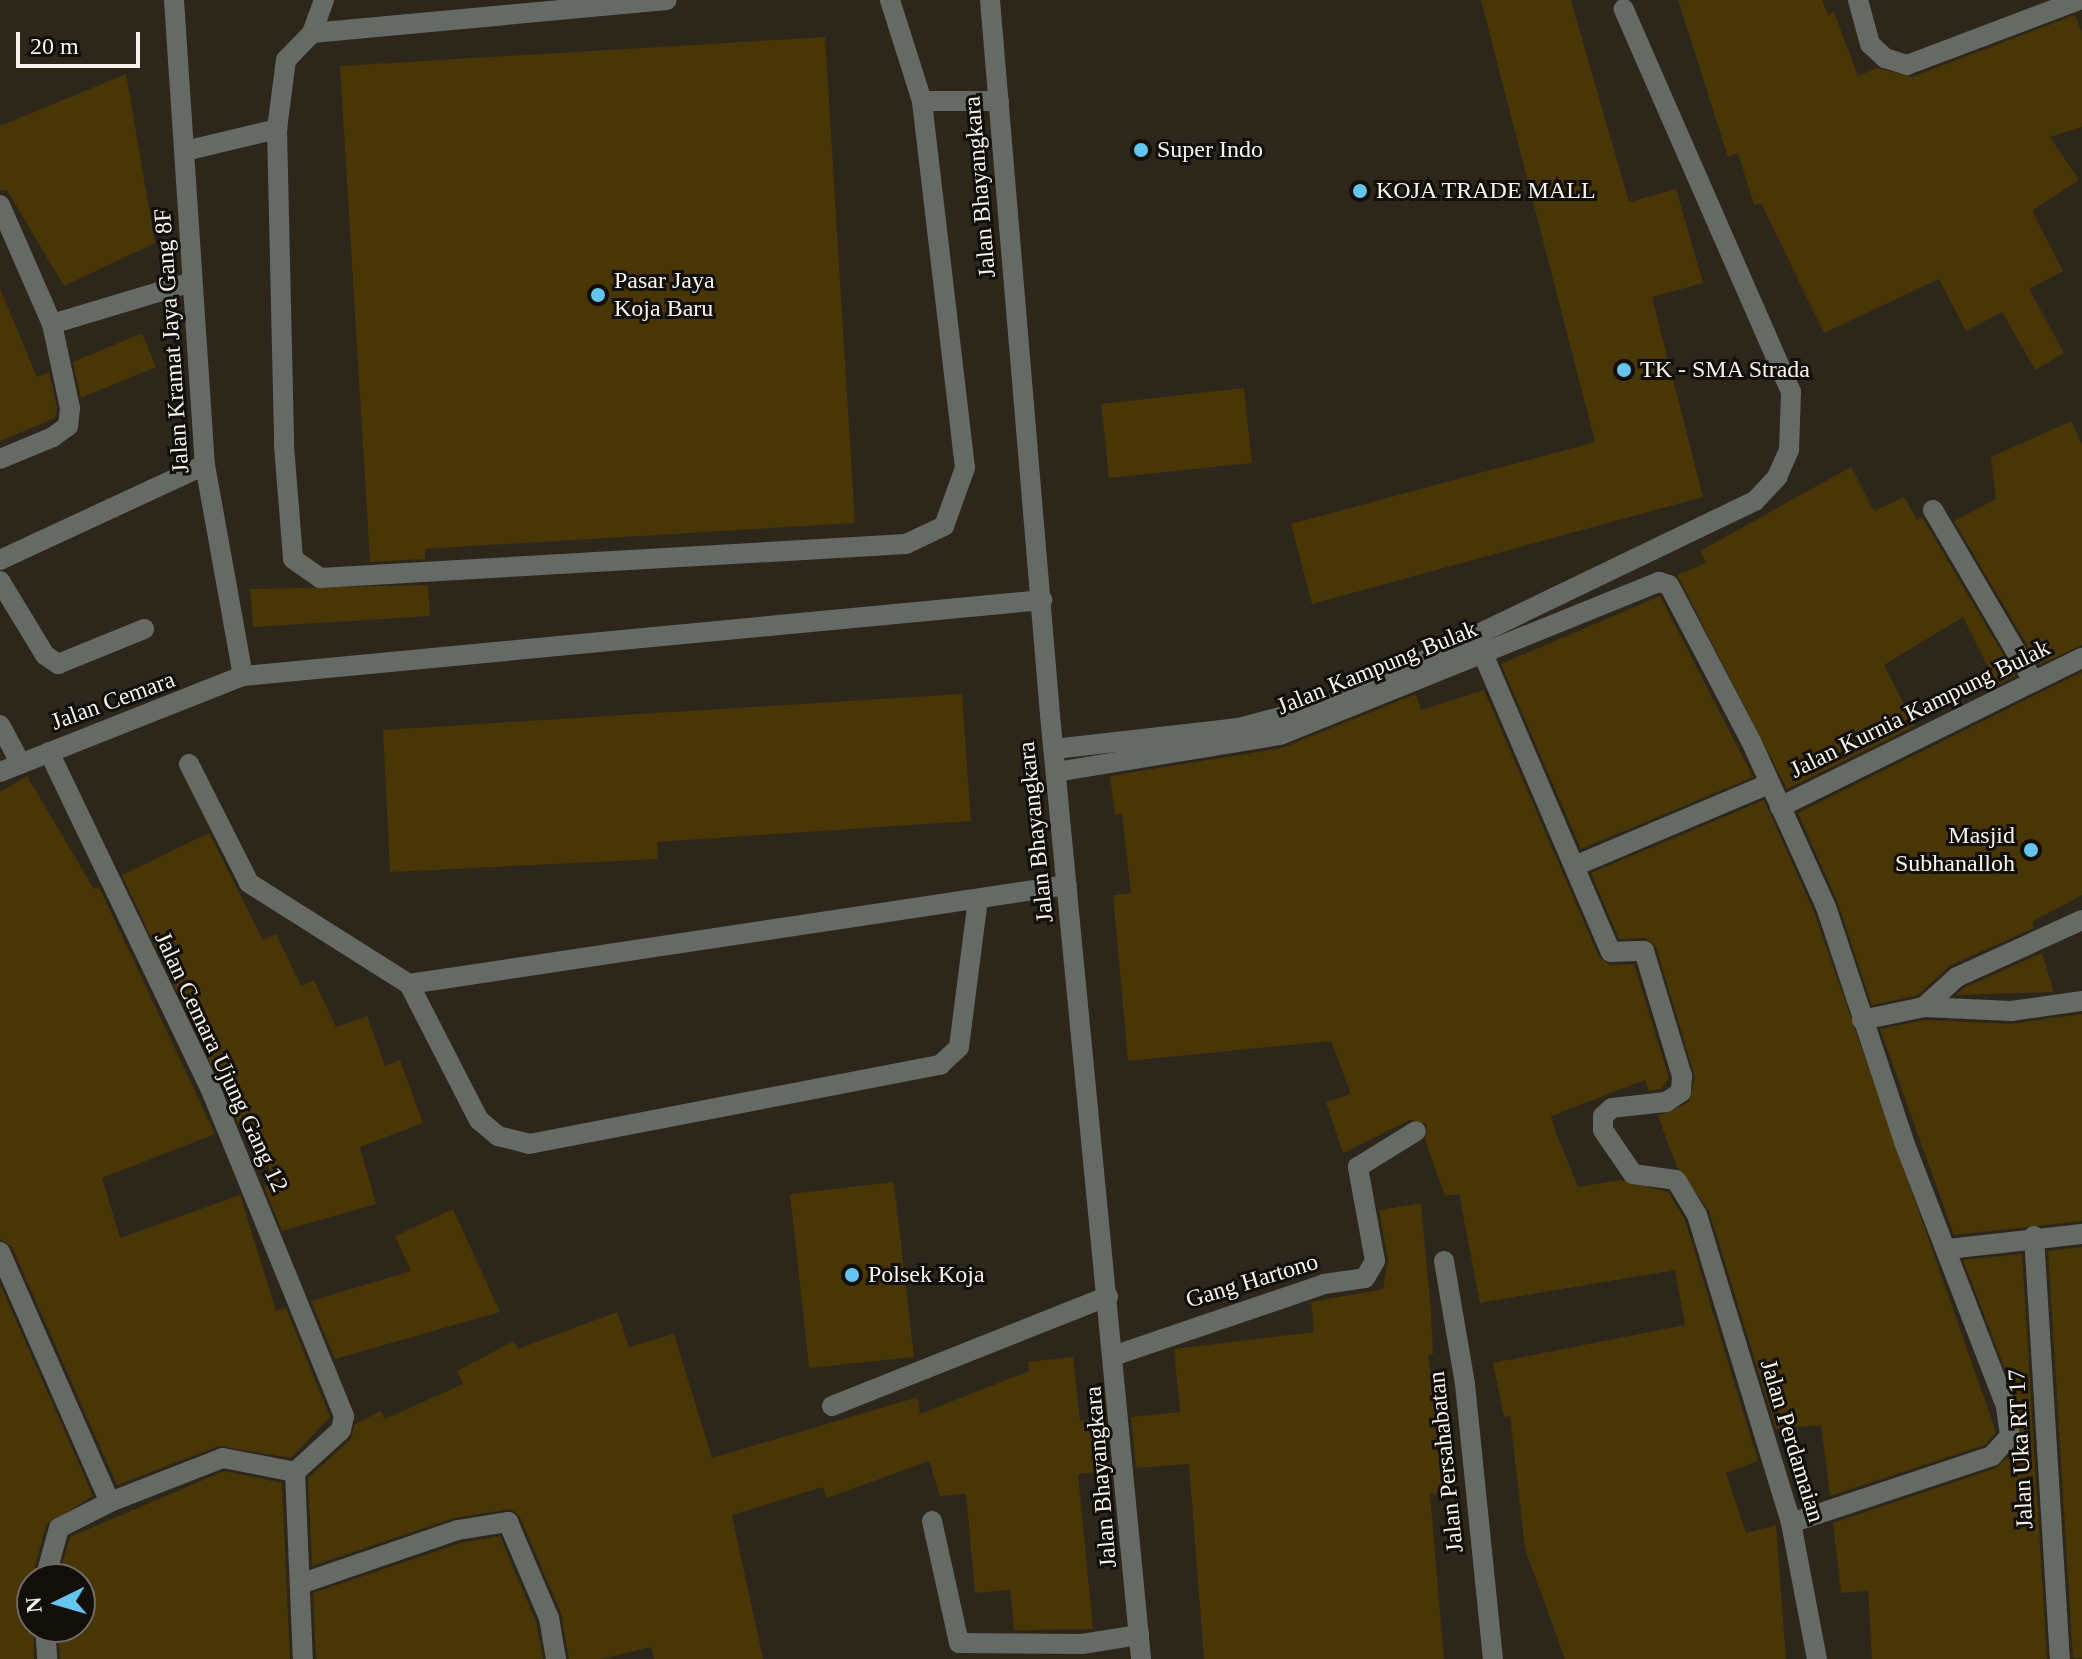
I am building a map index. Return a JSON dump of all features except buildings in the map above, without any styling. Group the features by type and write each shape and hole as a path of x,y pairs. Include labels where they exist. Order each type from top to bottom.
{"street":[{"name":"Jalan Kramat Jaya Gang 8F","path":"174,0 205,465 243,676"},
{"path":"324,0 312,33 286,60 277,129 284,446 293,559 320,578 436,574 906,544 944,526 965,468 922,101 890,0"},
{"path":"312,33 666,0"},
{"name":"Jalan Bhayangkara","path":"990,0 1056,772 1116,1355 1141,1659"},
{"path":"1858,0 1870,44 1895,63 1921,63 2081,0"},
{"path":"1054,749 1239,728 1337,702 1755,501 1777,477 1789,450 1791,392 1624,9"},
{"path":"922,101 999,101"},
{"path":"185,151 277,129"},
{"path":"0,205 52,324 68,426 0,459"},
{"path":"52,324 192,282"},
{"path":"0,560 205,465"},
{"path":"1933,510 2034,682"},
{"path":"0,581 45,655 58,664 75,662 144,629"},
{"name":"Jalan Kampung Bulak","path":"1056,772 1280,735 1659,582 1669,585 1769,784"},
{"name":"Jalan Cemara","path":"0,772 243,676 1042,600"},
{"path":"1483,654 1513,733 1577,865 1769,784 1826,907 1862,1020 1948,1249 2010,1436 1992,1456 1791,1523"},
{"name":"Jalan Kurnia Kampung Bulak","path":"1780,807 2082,658"},
{"path":"0,725 21,764"},
{"name":"Jalan Cemara Ujung Gang 12","path":"49,752 213,1095 338,1398 341,1430 295,1472"},
{"path":"189,764 249,883 409,984 479,1120 498,1136 529,1144 940,1065 959,1047 978,899"},
{"name":"Jalan Perdamaian","path":"1577,865 1611,952 1644,951 1682,1076 1681,1092 1666,1102 1612,1108 1603,1116 1603,1130 1633,1174 1676,1180 1706,1240 1791,1523 1817,1659"},
{"path":"409,984 1067,885"},
{"path":"1924,1007 1957,977 2082,920"},
{"path":"1862,1020 1924,1007 2011,1011 2082,1001"},
{"name":"Gang Hartono","path":"1116,1355 1324,1284 1365,1278 1375,1261 1358,1167 1416,1131"},
{"path":"1948,1249 2034,1236 2082,1234"},
{"name":"Jalan Uka RT 17","path":"2034,1236 2060,1659"},
{"path":"0,1252 94,1458 110,1502"},
{"name":"Jalan Persahabatan","path":"1444,1261 1465,1384 1493,1659"},
{"path":"832,1406 1108,1296"},
{"path":"49,1563 59,1528 110,1502 223,1458 295,1472 303,1659"},
{"path":"932,1521 959,1643 1082,1644 1139,1635"},
{"path":"300,1584 458,1530 508,1522 549,1618 556,1659"}],"place":[{"name":"Super Indo","path":"1141,150"},
{"name":"KOJA TRADE MALL","path":"1360,191"},
{"name":"Pasar Jaya Koja Baru","path":"598,295"},
{"name":"TK - SMA Strada","path":"1624,370"},
{"name":"Masjid Subhanalloh","path":"2031,850"},
{"name":"Polsek Koja","path":"852,1275"}]}
